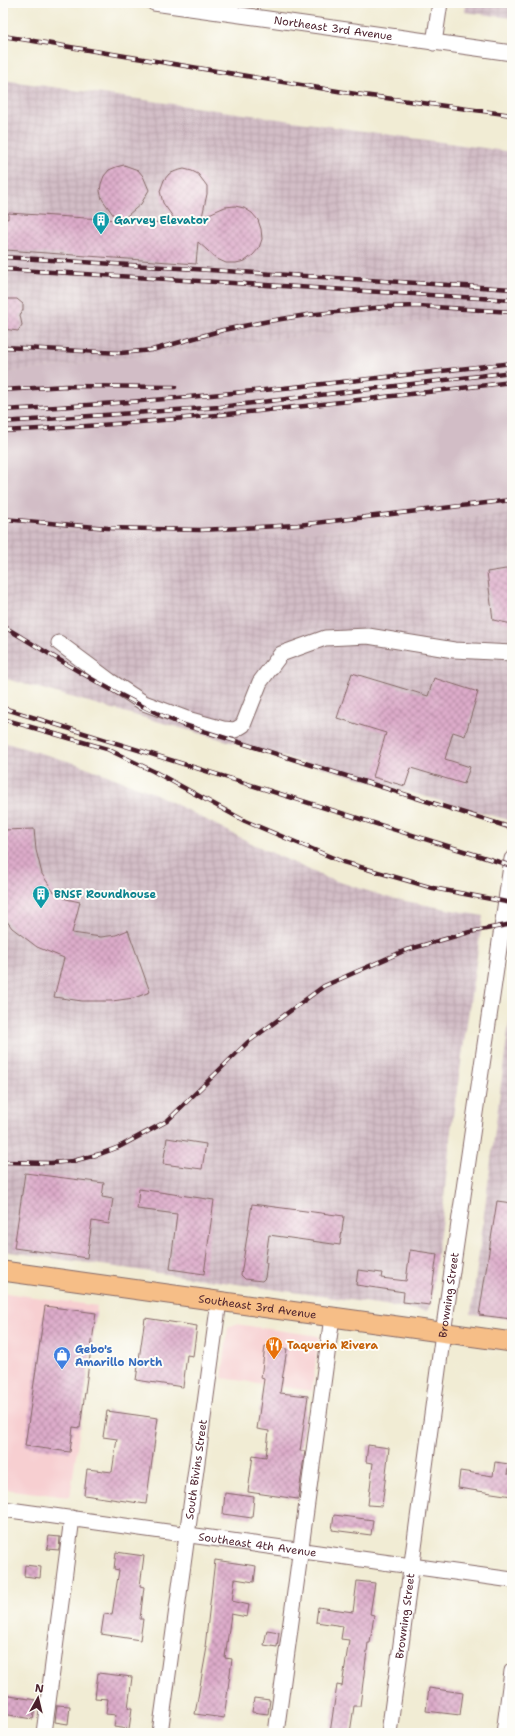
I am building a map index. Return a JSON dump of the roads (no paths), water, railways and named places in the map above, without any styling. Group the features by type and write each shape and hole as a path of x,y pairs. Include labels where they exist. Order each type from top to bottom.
{"main road":[{"name":"Southeast 3rd Avenue","path":"3,1271 512,1342"}],"street":[{"name":"Northeast 3rd Avenue","path":"154,3 512,53"},
{"path":"434,43 440,3"},
{"path":"59,643 110,681 144,702 187,719 223,729 235,730 243,725 260,682 281,654 325,638 368,636 454,650 512,653"},
{"name":"Browning Street","path":"388,1733 443,1333 512,858"},
{"name":"South Bivins Street","path":"160,1733 220,1302"},
{"path":"276,1733 332,1317"},
{"name":"Southeast 4th Avenue","path":"3,1509 512,1580"},
{"path":"44,1733 72,1518"},
{"path":"504,1733 512,1671"}],"railway":[{"path":"3,36 356,94 512,115"},
{"path":"3,257 512,289"},
{"path":"3,269 512,300"},
{"path":"3,347 121,353 152,350 223,330 307,315 384,307 419,306 512,312"},
{"path":"3,410 194,397 512,363"},
{"path":"3,422 220,407 512,372"},
{"path":"3,431 131,423 195,417 512,382"},
{"path":"3,390 66,386 175,387"},
{"path":"3,519 108,528 200,530 298,525 512,500"},
{"path":"3,626 112,690 181,724 512,828"},
{"path":"3,708 512,866"},
{"path":"3,719 107,749 153,771 245,821 343,862 433,888 512,903"},
{"path":"3,1162 51,1163 73,1161 119,1147 167,1121 248,1042 324,986 406,950 470,932 512,924"}],"place":[{"name":"Garvey Elevator","path":"101,235"},
{"name":"BNSF Roundhouse","path":"41,909"},
{"name":"Taqueria Rivera","path":"274,1360"},
{"name":"Gebo's Amarillo North","path":"62,1370"}]}
